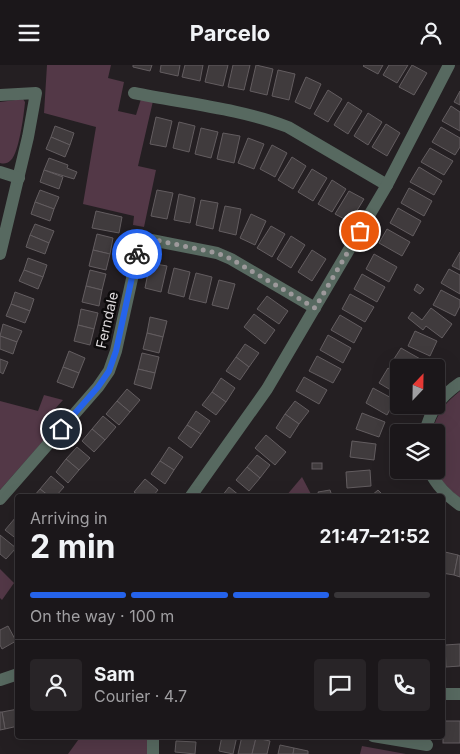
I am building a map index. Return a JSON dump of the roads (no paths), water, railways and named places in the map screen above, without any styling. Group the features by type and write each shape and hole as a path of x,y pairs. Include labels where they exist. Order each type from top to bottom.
{"street":[{"path":"191,494 267,389 387,185 449,65"},
{"path":"0,95 36,93 19,178 0,254"},
{"path":"134,93 254,116 288,127 387,185"},
{"path":"0,172 19,178"},
{"name":"Ferndale","path":"0,499 98,387 109,371 116,351 141,237 217,253 231,259 315,308"},
{"path":"427,424 430,414 443,396 460,383"},
{"path":"433,479 444,494"},
{"path":"445,495 460,505"},
{"path":"0,680 15,675"},
{"path":"445,694 460,694"},
{"path":"153,739 153,754"},
{"path":"391,739 427,745"}]}
